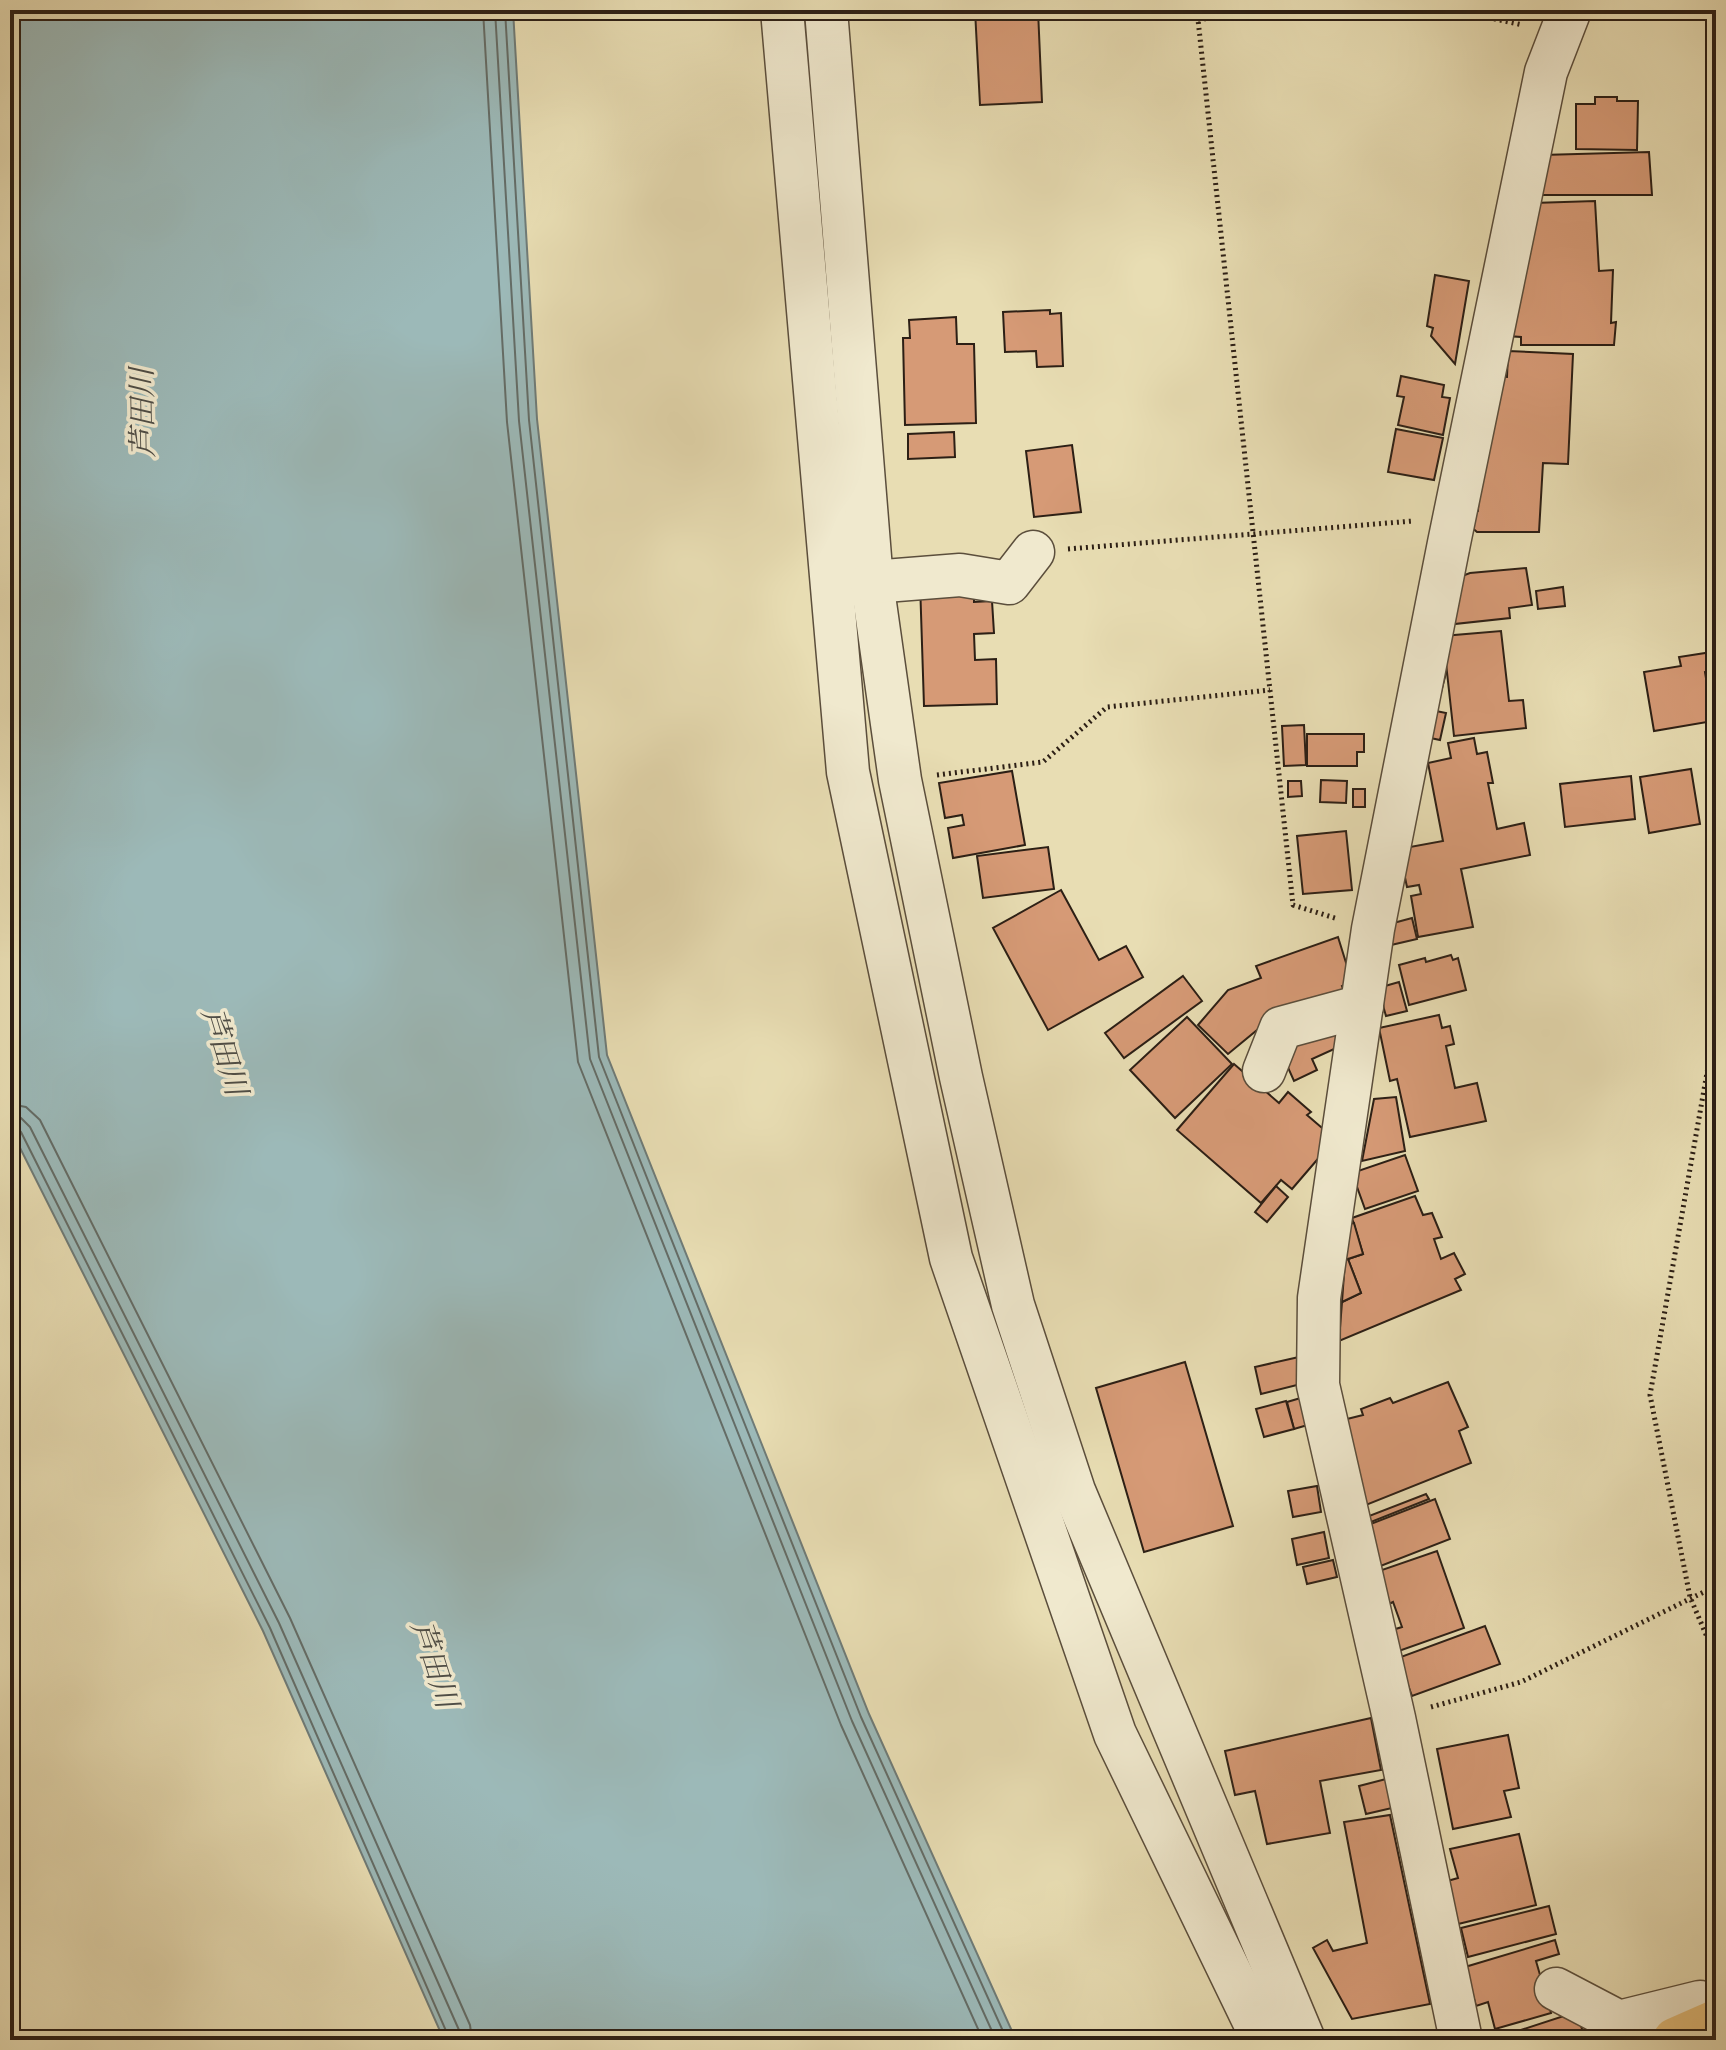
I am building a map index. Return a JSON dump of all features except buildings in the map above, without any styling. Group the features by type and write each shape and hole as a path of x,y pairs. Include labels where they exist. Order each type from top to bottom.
{"main road":[{"path":"1675,2040 1715,2022"}],"street":[{"path":"782,10 848,772 951,1258 1115,1734 1263,2040"},
{"path":"826,10 872,582 900,780 961,1077 1013,1305 1074,1491 1304,2040"},
{"path":"1461,2040 1394,1718 1318,1385 1319,1298 1373,929 1546,72 1566,22"},
{"path":"872,582 960,575 1009,583 1033,552"},
{"path":"870,874 882,855 886,793 900,780"},
{"path":"1264,1071 1281,1028 1362,1006"},
{"path":"1556,1989 1619,2022 1700,2002 1715,2022"}],"path":[{"path":"1197,10 1293,905 1373,929"},
{"path":"1198,19 1402,10"},
{"path":"1453,10 1566,22"},
{"path":"1033,552 1454,517"},
{"path":"900,780 1043,762 1107,707 1270,690"},
{"path":"1716,1022 1650,1395 1690,1597 1716,1658"},
{"path":"1394,1718 1521,1682 1716,1586"}],"water":[{"name":"芦田川","path":"10,10 513,10 537,419 607,1055 869,1714 1016,2040 444,2040 263,1631 10,1128"}]}
